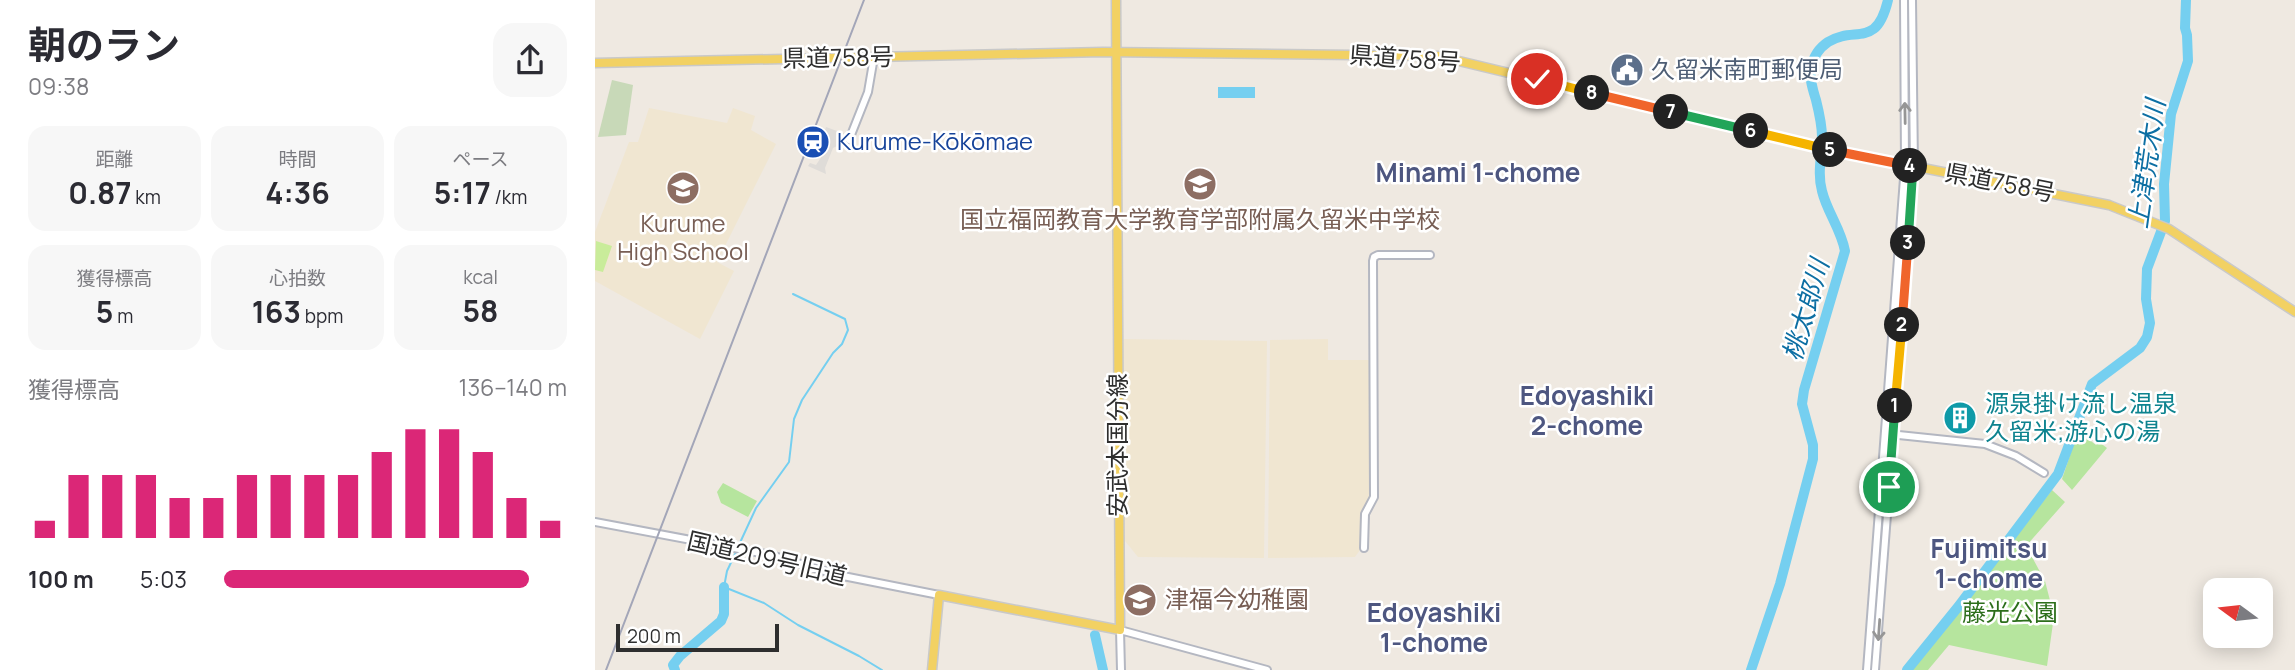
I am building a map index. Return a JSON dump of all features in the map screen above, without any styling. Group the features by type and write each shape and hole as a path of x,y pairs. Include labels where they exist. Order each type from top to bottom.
{"main road":[{"name":"安武本国分線","path":"1116,0 1120,630"},
{"name":"県道758号","path":"595,63 1117,53 1438,56 1812,146 2101,203 2169,229 2295,312"},
{"path":"932,670 939,595 1120,630"}],"street":[{"path":"1867,670 1884,433 1909,165 1904,0"},
{"path":"1875,670 1893,434 1909,165 1912,0"},
{"path":"849,140 868,92 874,57"},
{"path":"1364,548 1365,514 1374,497 1373,261 1378,255 1430,255"},
{"path":"1884,433 1985,444 2016,456 2044,473"},
{"name":"国道209号旧道","path":"595,522 771,555 848,577 939,595"},
{"path":"1121,670 1120,630 1267,670"}],"shaded area":[{"name":"Kurume High School","path":"649,108 727,123 733,108 755,116 751,130 776,144 717,262 734,271 700,339 595,281 595,232 629,142 638,142"},
{"path":"826,127 848,135 843,143 833,148 825,168 826,174 808,166 810,163 816,165 822,156 826,145 821,141"},
{"path":"1122,339 1267,341 1264,558 1138,557 1125,541"},
{"path":"1328,339 1328,360 1370,360 1371,496 1363,510 1360,550 1355,557 1268,558 1270,340"}],"green space":[{"path":"612,80 633,85 626,135 598,137"},
{"path":"596,241 612,246 603,272 595,270"},
{"path":"2078,431 2096,445 2099,442 2107,448 2072,490 2062,479"},
{"path":"723,483 757,501 748,517 721,503 717,492"},
{"name":"藤光公園","path":"2052,490 2065,502 2026,546 2045,581 2054,616 2047,666 1949,645 1928,670 1911,670"}],"water":[{"path":"1218,87 1255,87 1255,98 1218,98"}],"waterway":[{"name":"桃太郎川","path":"1751,670 1780,584 1813,459 1813,445 1802,404 1804,390 1845,251 1824,199 1821,184 1822,132 1811,68 1817,54 1828,42 1838,37 1871,31 1883,15 1888,0"},
{"name":"上津荒木川","path":"1907,670 2058,474 2092,384 2140,348 2147,337 2150,323 2146,299 2147,269 2165,221 2164,184 2171,114 2188,61 2186,0"},
{"path":"738,547 756,508 789,462 794,419 802,400 842,344 848,330 845,319 793,294"},
{"path":"736,552 727,571 724,587 764,603 798,625 882,670"},
{"path":"675,670 673,665 680,656 721,621 724,614 724,587"},
{"path":"1095,635 1103,670"}],"railway":[{"path":"606,670 864,0"}],"place":[{"name":"久留米南町郵便局","path":"1627,70"},
{"name":"Kurume-Kōkōmae","path":"813,142"},
{"name":"国立福岡教育大学教育学部附属久留米中学校","path":"1200,184"},
{"name":"Kurume High School","path":"683,188"},
{"name":"源泉掛け流し温泉 久留米;游心の湯","path":"1960,418"},
{"name":"津福今幼稚園","path":"1140,600"}],"district":[{"name":"Minami 1-chome","path":"1478,173"},
{"name":"Edoyashiki 2-chome","path":"1587,411"},
{"name":"Fujimitsu 1-chome","path":"1989,564"},
{"name":"Edoyashiki 1-chome","path":"1434,628"}],"route":[{"path":"1537,79 1812,146 1913,166 1889,487"}]}
